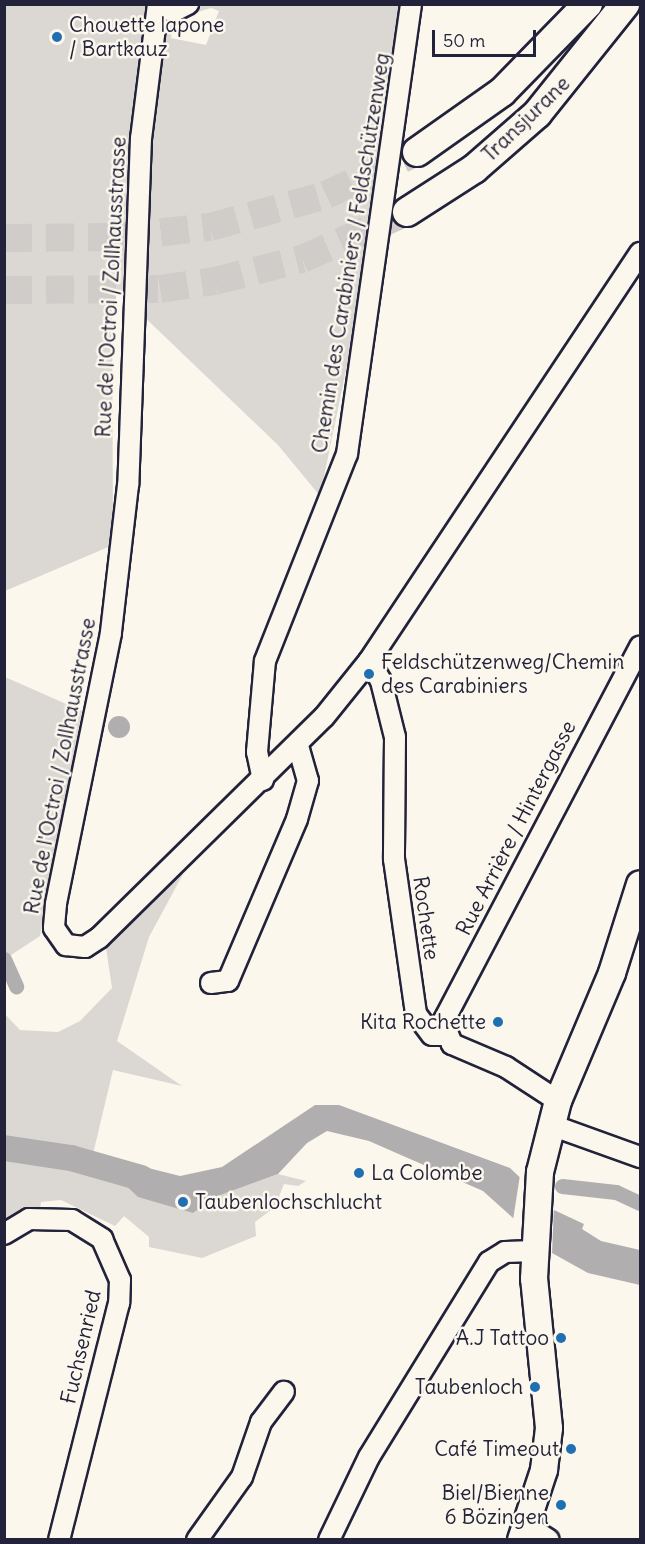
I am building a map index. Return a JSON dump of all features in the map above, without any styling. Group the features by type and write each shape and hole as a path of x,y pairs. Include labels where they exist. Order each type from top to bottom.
{"highway":[{"name":"Transjurane","path":"417,152 501,92 588,4"},
{"name":"Transjurane","path":"407,212 495,152 566,81 625,4"}],"main road":[{"path":"524,1532 544,1470 549,1428 533,1244 537,1190 554,1113 612,973 640,884"}],"street":[{"path":"158,6 174,11 188,4"},
{"name":"Chemin des Carabiniers / Feldschützenweg","path":"263,780 257,752 265,661 347,454 411,4"},
{"name":"Rue de l'Octroi / Zollhausstrasse","path":"158,6 141,138 121,552 111,633 56,904 59,938 74,948 99,938 163,870 298,747 369,661 640,253"},
{"name":"Rue Arrière / Hintergasse","path":"444,1035 448,1010 640,647"},
{"name":"Rochette","path":"369,661 381,681 395,737 394,859 416,1014 430,1034 444,1035 455,1046 506,1067 554,1113 640,1157"},
{"path":"211,983 228,981 289,839 308,781 298,747"},
{"name":"Fuchsenried","path":"4,1234 29,1219 72,1220 102,1239 120,1280 119,1303 59,1539"},
{"path":"329,1539 369,1457 489,1262 505,1252 533,1244"},
{"path":"197,1539 242,1477 261,1422 284,1392"},
{"path":"524,1532 549,1539"}],"shaded area":[{"path":"5,5 421,5 320,496 278,445 112,286 113,545 5,591","holes":["211,8 219,11 206,45 171,38 175,19"]},
{"path":"5,677 82,711 40,936 5,959"},
{"path":"119,716 127,719 130,727 127,735 119,738 111,735 108,727 111,719"},
{"path":"178,871 183,874 149,937 117,1041 182,1086 113,1070 93,1154 193,1213 218,1196 278,1174 306,1181 298,1186 284,1184 275,1207 255,1222 256,1236 202,1258 149,1247 149,1237 124,1216 115,1226 61,1200 41,1202 40,1211 5,1225 4,1013 20,1030 58,1032 80,1021 112,988 105,941"},
{"path":"315,1105 339,1105 510,1168 554,1210 584,1224 582,1229 601,1241 640,1250 640,1285 588,1273 552,1253 483,1191 369,1141 327,1131 307,1143 278,1174 218,1196 193,1213 138,1197 93,1154 180,1176 222,1167"}],"pier":[{"path":"520,1175 554,1205 552,1254 513,1220"}],"waterway":[{"path":"4,959 16,986"},
{"path":"4,1148 71,1158 141,1178"},
{"path":"562,1186 616,1192 640,1203"}],"tunnel":[{"path":"4,238 119,237 210,227 326,195 417,152"},
{"path":"4,290 160,289 215,281 302,259 407,212"}],"place":[{"name":"Chouette lapone / Bartkauz","path":"57,37"},
{"name":"Feldschützenweg/Chemin des Carabiniers","path":"369,674"},
{"name":"Kita Rochette","path":"498,1022"},
{"name":"La Colombe","path":"359,1173"},
{"name":"Taubenlochschlucht","path":"183,1202"},
{"name":"A.J Tattoo","path":"561,1338"},
{"name":"Taubenloch","path":"535,1387"},
{"name":"Café Timeout","path":"571,1449"},
{"name":"Biel/Bienne 6 Bözingen","path":"561,1505"}]}
